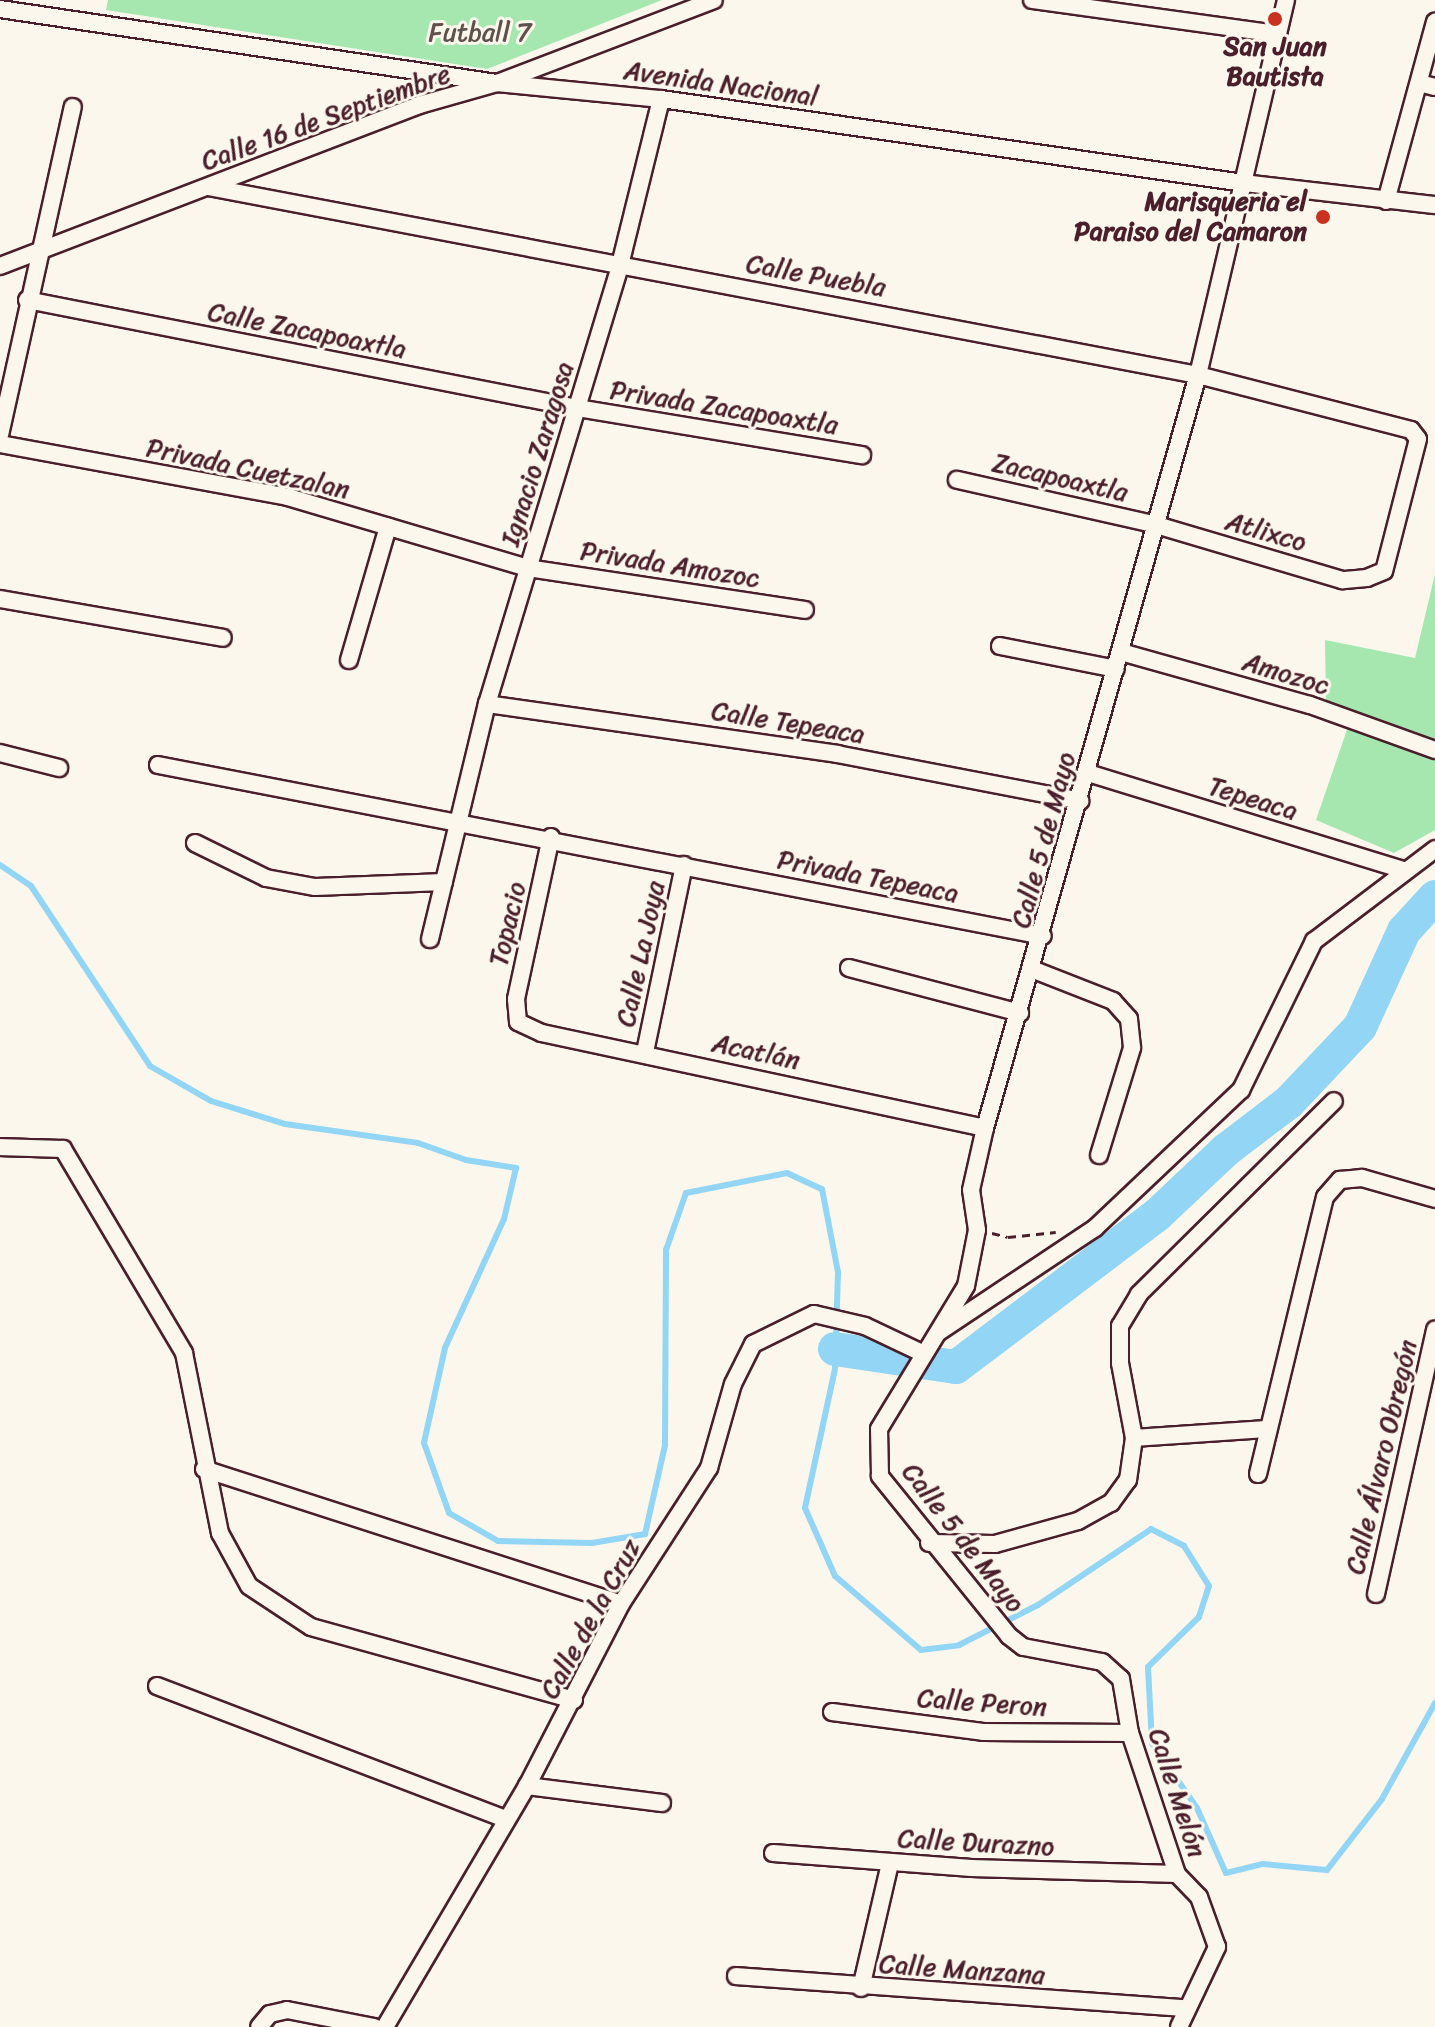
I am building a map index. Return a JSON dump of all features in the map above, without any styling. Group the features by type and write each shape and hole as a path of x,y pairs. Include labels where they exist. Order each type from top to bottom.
{"street":[{"name":"Calle 16 de Septiembre","path":"0,266 419,105 497,83 714,0"},
{"path":"1032,0 1278,34"},
{"name":"Calle 5 de Mayo","path":"1009,1636 929,1543 880,1476 879,1429 925,1348 966,1286 977,1230 971,1190 985,1128 1034,970 1153,524 1198,375 1286,0"},
{"name":"Avenida Nacional","path":"0,9 27,6 497,83 661,99 1244,183 1435,205"},
{"path":"1386,201 1427,85 1435,22"},
{"name":"Ignacio Zaragosa","path":"430,939 461,822 487,704 620,265 661,99"},
{"path":"0,435 38,249 73,107"},
{"name":"Calle Puebla","path":"208,187 1198,375 1411,430 1418,450 1384,571 1367,578"},
{"name":"Calle Zacapoaxtla","path":"27,300 577,408"},
{"name":"Privada Zacapoaxtla","path":"577,408 862,455"},
{"name":"Privada Cuetzalan","path":"0,444 288,497 528,568"},
{"name":"Zacapoaxtla","path":"957,480 1153,524"},
{"name":"Atlixco","path":"1153,524 1342,580 1367,578"},
{"path":"349,660 388,527"},
{"name":"Privada Amozoc","path":"528,568 805,610"},
{"path":"0,599 223,638"},
{"path":"1000,646 1116,669"},
{"name":"Amozoc","path":"1121,652 1310,705 1435,750"},
{"name":"Calle Tepeaca","path":"487,704 837,754 1080,801"},
{"path":"0,753 59,768"},
{"path":"158,765 551,837 684,865"},
{"name":"Tepeaca","path":"1088,773 1403,870"},
{"name":"Topacio","path":"518,1022 516,999 551,837"},
{"path":"195,843 266,878 315,887 444,882"},
{"path":"925,1348 1095,1228 1241,1090 1314,941 1403,870 1435,849"},
{"name":"Privada Tepeaca","path":"684,865 1043,936"},
{"name":"Calle La Joya","path":"645,1052 684,865"},
{"path":"849,968 1020,1013"},
{"path":"1034,970 1113,1001 1129,1019 1132,1048 1099,1155"},
{"name":"Acatlán","path":"518,1022 542,1033 645,1052 985,1128"},
{"path":"929,1543 995,1544 1078,1521 1111,1503 1128,1480 1134,1438 1120,1363 1120,1326 1132,1305 1334,1101"},
{"path":"0,1147 63,1149 184,1353 204,1469 220,1533 249,1586 311,1627 574,1700"},
{"path":"1258,1474 1266,1429 1325,1197 1340,1180 1362,1178 1435,1199"},
{"name":"Calle de la Cruz","path":"385,2027 527,1786 621,1604 709,1468 733,1384 753,1344 814,1314 849,1322 925,1348"},
{"name":"Calle Álvaro Obregón","path":"1376,1594 1435,1330"},
{"path":"1134,1438 1266,1429"},
{"path":"204,1469 621,1604"},
{"name":"Calle Melón","path":"1009,1636 1023,1647 1102,1662 1121,1679 1130,1733 1177,1874 1199,1897 1217,1947 1179,2027"},
{"path":"157,1686 506,1819"},
{"name":"Calle Peron","path":"832,1712 983,1732 1130,1733"},
{"path":"527,1786 662,1803"},
{"name":"Calle Durazno","path":"773,1853 890,1863 1177,1874"},
{"path":"861,1988 890,1863"},
{"name":"Calle Manzana","path":"736,1976 861,1988 1187,2008"},
{"path":"259,2027 270,2014 287,2010 374,2027"}],"path":[{"path":"977,1230 1008,1237 1095,1228"}],"green space":[{"name":"Futball 7","path":"108,0 662,0 487,69 106,10"},
{"path":"1435,574 1435,830 1394,853 1316,820 1352,715 1326,704 1325,640 1415,658"}],"waterway":[{"path":"0,865 31,886 150,1066 211,1101 285,1124 418,1143 466,1160 516,1168 504,1219 445,1348 424,1443 449,1513 498,1541 592,1543 645,1534 665,1445 666,1250 686,1193 787,1173 822,1189 838,1272 835,1369 805,1508 835,1576 921,1650 959,1645 1038,1605 1151,1529 1184,1546 1209,1586 1199,1617 1148,1667 1152,1743 1197,1808 1226,1873 1263,1864 1327,1870 1382,1799 1435,1703"},
{"path":"835,1349 956,1367 1157,1215 1226,1150 1289,1102 1360,1027 1404,931 1435,897"}],"place":[{"name":"San Juan Bautista","path":"1275,19"},
{"name":"Marisqueria el Paraiso del Camaron","path":"1323,217"}]}
